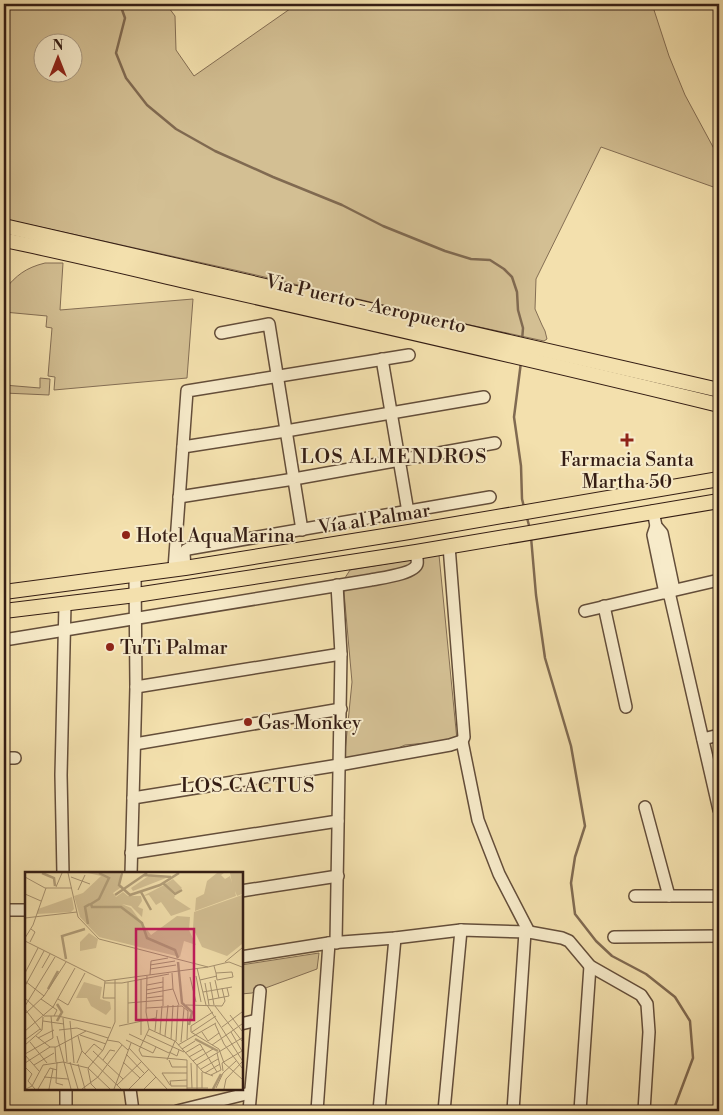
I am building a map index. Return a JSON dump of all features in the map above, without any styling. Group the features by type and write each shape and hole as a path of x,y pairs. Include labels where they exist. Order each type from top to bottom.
{"main road":[{"name":"Via Puerto - Aeropuerto","path":"4,226 548,358 719,405"},
{"name":"Via Puerto - Aeropuerto","path":"4,240 65,252 173,278 491,344"},
{"name":"Via Puerto - Aeropuerto","path":"548,358 719,390"},
{"name":"Vía al Palmar","path":"4,592 180,569 719,479"},
{"path":"4,611 136,595 416,552 719,501"}],"street":[{"path":"222,333 270,324 302,530"},
{"path":"180,569 179,497 187,391 409,355"},
{"path":"382,359 408,512"},
{"path":"183,447 484,397"},
{"path":"179,497 495,444"},
{"path":"180,569 186,550 490,497"},
{"path":"653,511 656,526 662,533 669,591 719,810"},
{"path":"449,546 464,737 462,741 478,820 499,874 527,932 513,1111"},
{"path":"4,640 408,572 414,569 417,564 416,552"},
{"path":"131,872 136,687 136,575"},
{"path":"585,611 719,580"},
{"path":"317,1111 338,876 341,654 337,585"},
{"path":"64,872 61,775 65,604"},
{"path":"604,606 626,706"},
{"path":"136,687 341,654"},
{"path":"135,744 341,709"},
{"path":"702,739 719,735"},
{"path":"133,798 339,765 450,745 462,741"},
{"path":"645,807 669,896"},
{"path":"131,853 338,821"},
{"path":"242,891 338,876"},
{"path":"635,896 719,896"},
{"path":"4,910 25,910"},
{"path":"444,1111 461,930"},
{"path":"242,958 332,943 461,930 527,932 562,938 569,941 590,966 641,996 647,1004 649,1032 644,1111"},
{"path":"614,937 719,936"},
{"path":"379,1111 395,938"},
{"path":"580,1111 590,966"},
{"path":"249,1111 260,992"},
{"path":"242,1024 258,1020"},
{"path":"66,1090 66,1111"},
{"path":"130,1090 133,1111"},
{"path":"177,1111 250,1093"}],"shaded area":[{"path":"4,4 166,4 175,16 176,50 194,76 297,4 653,4 669,56 685,95 719,158 719,189 601,147 536,279 535,309 545,331 547,339 544,341 4,219"},
{"path":"45,263 63,263 60,310 193,299 187,378 54,390 55,377 48,376 52,328 46,327 47,316 4,312 4,290 22,273 32,267"},
{"path":"40,378 50,379 49,395 4,393 4,385 40,388"},
{"path":"439,555 457,740 405,745 382,755 344,762 352,682 343,581 350,570"},
{"path":"319,953 317,969 252,993 242,994 242,965"}],"waterway":[{"path":"120,4 125,18 116,53 126,78 147,105 176,129 215,151 342,205 383,226 445,251 471,259 490,260 512,277 517,292 518,310 523,328 522,341"},
{"path":"521,362 514,417 521,466 524,507"},
{"path":"527,518 530,529"},
{"path":"531,537 536,595 545,658 571,746 585,826 575,857 571,883 575,914 596,941 612,956 646,974 675,997 690,1021 693,1058 673,1111"}],"place":[{"name":"Farmacia Santa Martha 50","path":"627,440"},
{"name":"Hotel AquaMarina","path":"126,535"},
{"name":"TuTi Palmar","path":"110,647"},
{"name":"Gas Monkey","path":"248,722"}],"district":[{"name":"LOS ALMENDROS","path":"394,456"},
{"name":"LOS CACTUS","path":"248,785"}]}
